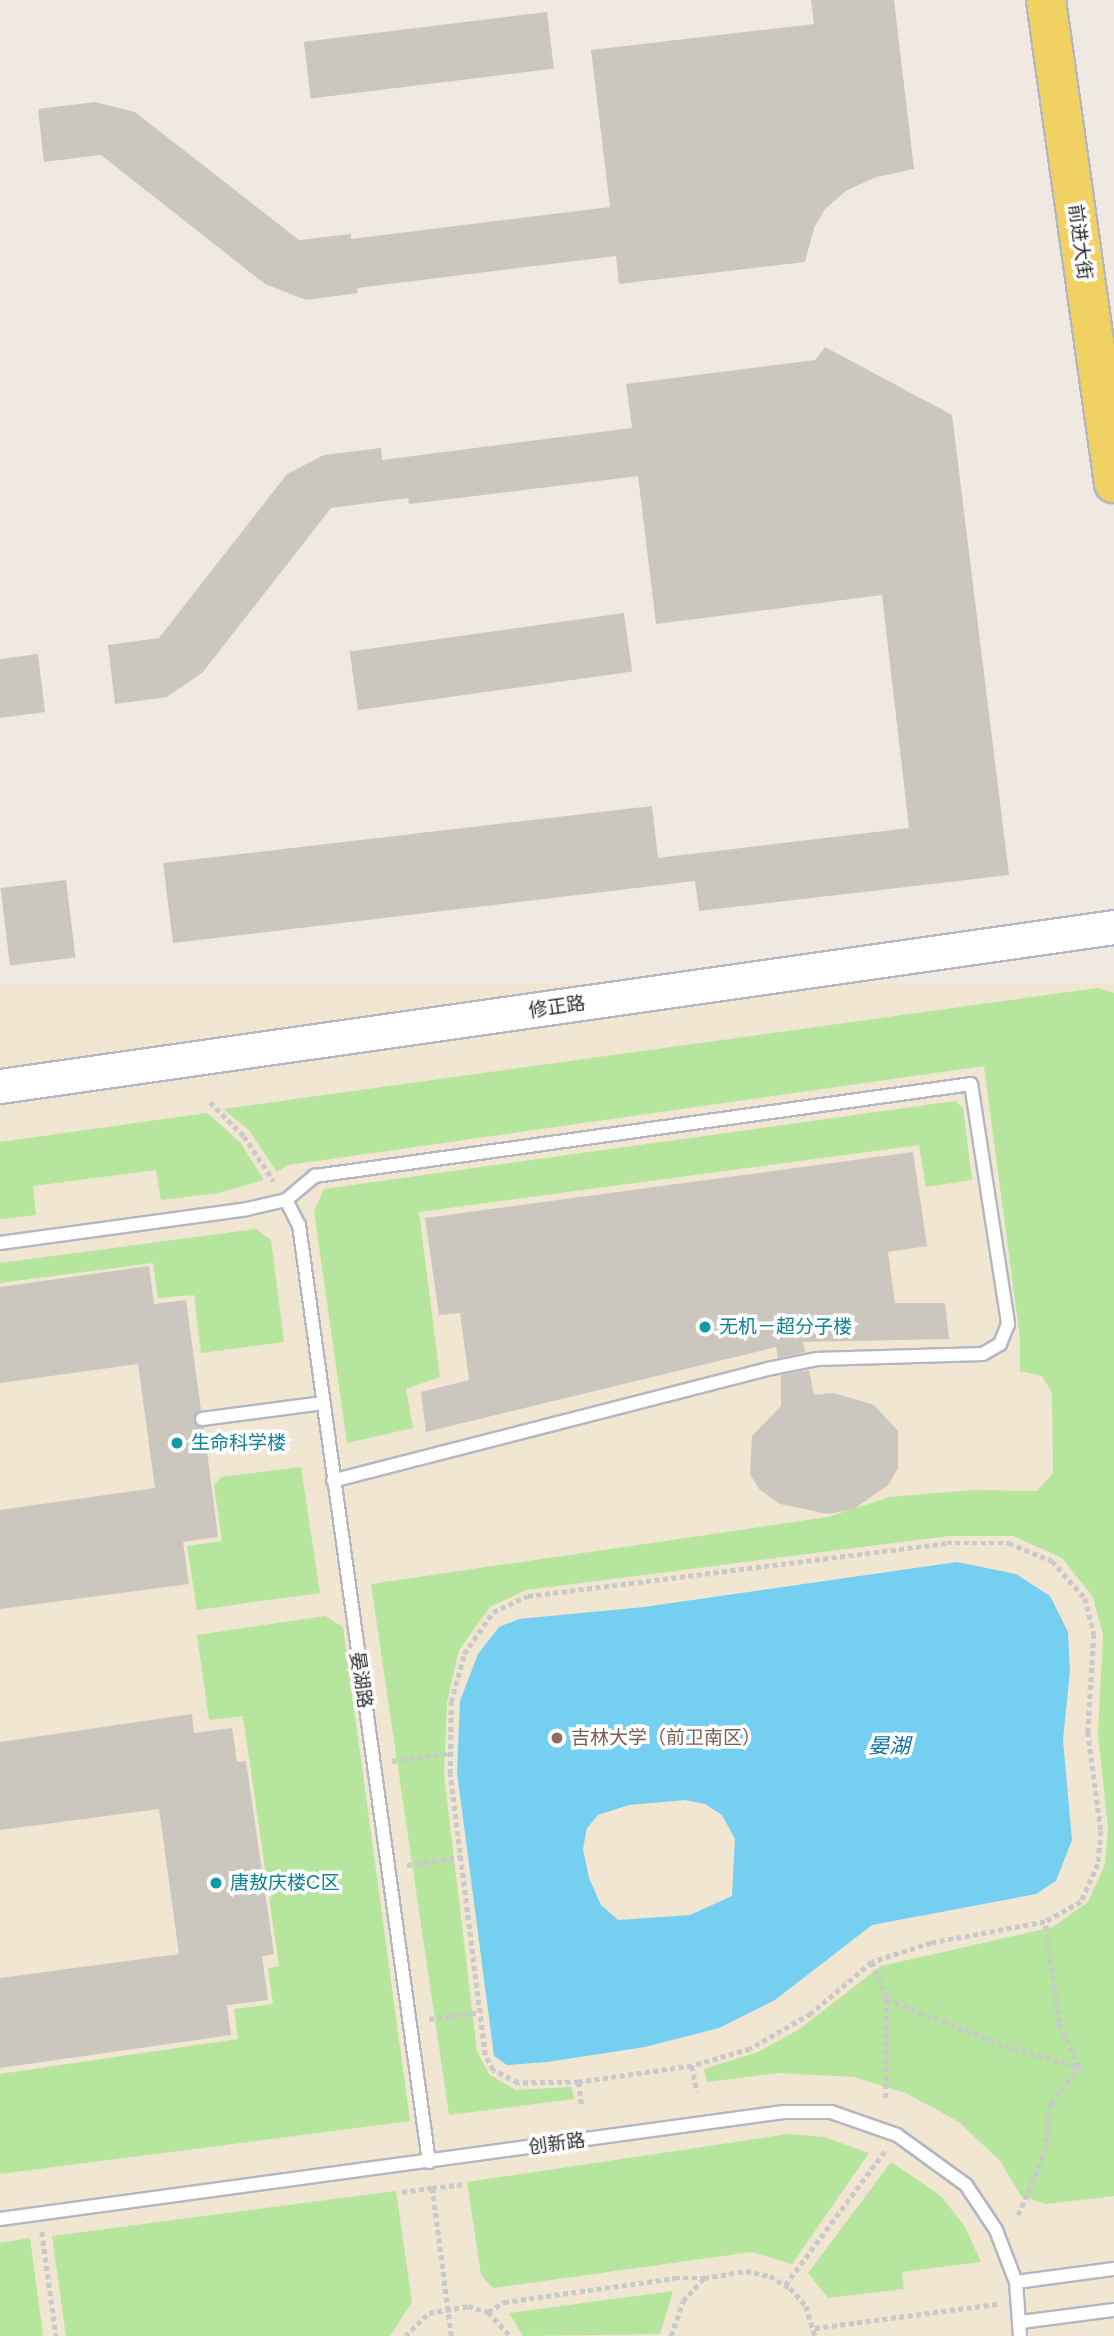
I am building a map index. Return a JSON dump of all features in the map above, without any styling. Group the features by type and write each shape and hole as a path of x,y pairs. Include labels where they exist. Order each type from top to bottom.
{"main road":[{"name":"前进大街","path":"1046,0 1114,483"}],"street":[{"name":"修正路","path":"0,1086 1114,927"}],"lane":[{"path":"0,1243 247,1209 286,1200 315,1176 971,1084 1007,1324 1000,1344 983,1354 817,1359 333,1481"},
{"name":"晏湖路","path":"286,1200 299,1225 429,2162"},
{"path":"202,1419 323,1403"},
{"name":"创新路","path":"0,2219 784,2112 831,2112 897,2135 966,2186 996,2230 1016,2282 1020,2336"},
{"path":"1016,2282 1114,2269"},
{"path":"1021,2322 1114,2309"}],"path":[{"path":"210,1102 244,1136 286,1200"},
{"path":"947,1543 1010,1543 1052,1561 1085,1598 1094,1633 1088,1732 1101,1831 1098,1864 1081,1902 1045,1922 931,1943 872,1962 801,2020 750,2049 692,2066 579,2082 518,2083 493,2070 485,2055 450,1753 451,1702 464,1654 493,1612 528,1596 947,1543"},
{"path":"373,1764 450,1753"},
{"path":"388,1868 461,1857"},
{"path":"1045,1922 1059,2023 1079,2067"},
{"path":"872,1962 887,1999 886,2098"},
{"path":"887,1999 1005,2046 1079,2067"},
{"path":"409,2022 480,2012"},
{"path":"692,2066 697,2092"},
{"path":"1018,2215 1045,2151 1050,2103 1079,2067"},
{"path":"579,2082 582,2106"},
{"path":"785,2285 897,2135"},
{"path":"402,2192 463,2184"},
{"path":"432,2188 451,2336"},
{"path":"39,2214 55,2336"},
{"path":"488,2312 504,2302 746,2271 770,2276 785,2285 806,2306 815,2328 815,2336"},
{"path":"671,2336 683,2301 704,2278"},
{"path":"815,2328 1019,2301"},
{"path":"405,2336 429,2313 468,2306 488,2312 510,2336"}],"shaded area":[{"name":"吉林大学（前卫南区）","path":"0,983 1114,983 1114,2336 0,2336"}],"green space":[{"path":"1098,988 1114,993 1114,2196 1046,2204 1021,2196 1000,2161 959,2122 906,2093 854,2077 777,2073 707,2082 704,2069 758,2052 798,2030 881,1966 1053,1927 1088,1902 1105,1864 1108,1828 1098,1735 1103,1635 1093,1597 1062,1558 1013,1536 949,1536 526,1590 490,1607 459,1650 447,1702 444,1775 477,2051 489,2074 515,2090 572,2087 574,2099 449,2115 371,1584 828,1517 890,1497 974,1490 1037,1491 1053,1473 1052,1393 1042,1376 1020,1371 1020,1338 984,1066 288,1165 277,1172 249,1130 223,1109"},
{"path":"955,1101 963,1108 972,1180 926,1187 919,1145 419,1212 440,1377 406,1389 413,1428 347,1443 314,1211 324,1189"},
{"path":"207,1113 240,1142 264,1180 218,1193 161,1200 156,1170 33,1186 36,1215 0,1219 0,1142"},
{"path":"256,1229 271,1240 284,1342 201,1353 194,1295 158,1298 153,1263 0,1283 0,1263"},
{"path":"301,1467 320,1593 197,1610 187,1546 222,1541 214,1485 221,1477"},
{"path":"325,1616 343,1627 410,2121 0,2174 0,2074 238,2039 234,2009 273,2004 268,1968 279,1966 243,1716 209,1720 197,1635"},
{"path":"789,2134 824,2137 869,2153 792,2264 751,2252 493,2288 481,2275 467,2182"},
{"path":"891,2162 941,2196 965,2227 981,2262 902,2272 904,2289 828,2298 808,2273"},
{"path":"396,2191 412,2302 390,2336 66,2336 52,2236"},
{"path":"30,2238 43,2336 0,2336 0,2243"},
{"path":"673,2291 660,2334 523,2336 509,2313"}],"water":[{"name":"晏湖","path":"957,1562 1016,1574 1050,1596 1068,1632 1070,1671 1063,1740 1072,1840 1056,1881 1036,1894 872,1925 775,2000 719,2028 645,2047 547,2062 507,2065 494,2056 457,1772 460,1701 478,1654 499,1627 519,1619 644,1607","holes":["685,1800 705,1804 722,1815 735,1839 732,1896 690,1915 618,1920 601,1905 589,1878 583,1849 587,1828 598,1815 629,1805"]}],"building":[{"path":"811,0 894,0 914,169 876,177 846,191 825,209 814,228 805,262 619,284 616,256 357,288 358,293 306,300 265,284 101,155 44,162 38,109 95,102 135,112 299,240 351,234 351,239 610,207 591,50 814,24"},
{"path":"547,12 554,69 311,98 304,42"},
{"path":"825,347 952,415 1009,875 699,911 695,881 173,943 163,863 652,806 658,858 909,828 882,595 656,624 638,476 409,504 408,498 331,508 203,672 167,697 115,704 108,645 159,638 287,474 324,455 381,448 382,460 632,428 626,384 815,360"},
{"path":"624,613 632,671 358,710 350,652"},
{"path":"38,654 45,712 0,718 0,659"},
{"path":"66,880 76,957 10,965 0,888"},
{"name":"无机－超分子楼","path":"913,1152 927,1246 888,1252 895,1303 945,1303 949,1339 803,1342 805,1352 778,1358 776,1347 426,1432 421,1392 469,1380 460,1313 439,1315 425,1218"},
{"name":"生命科学楼","path":"149,1266 154,1304 186,1300 201,1410 193,1421 204,1428 218,1537 183,1542 189,1584 0,1609 0,1510 155,1488 138,1364 0,1383 0,1287"},
{"path":"809,1370 814,1395 834,1393 874,1405 898,1431 898,1468 889,1484 854,1509 828,1514 780,1504 759,1489 750,1474 752,1436 781,1406 781,1375"},
{"name":"唐敖庆楼C区","path":"192,1714 194,1733 232,1728 237,1762 246,1761 274,1954 262,1956 268,2000 227,2005 231,2035 0,2068 0,1978 179,1954 159,1809 0,1830 0,1742"}],"place":[{"name":"无机－超分子楼","path":"705,1327"},
{"name":"生命科学楼","path":"177,1443"},
{"name":"吉林大学（前卫南区）","path":"557,1738"},
{"name":"唐敖庆楼C区","path":"216,1883"}]}
